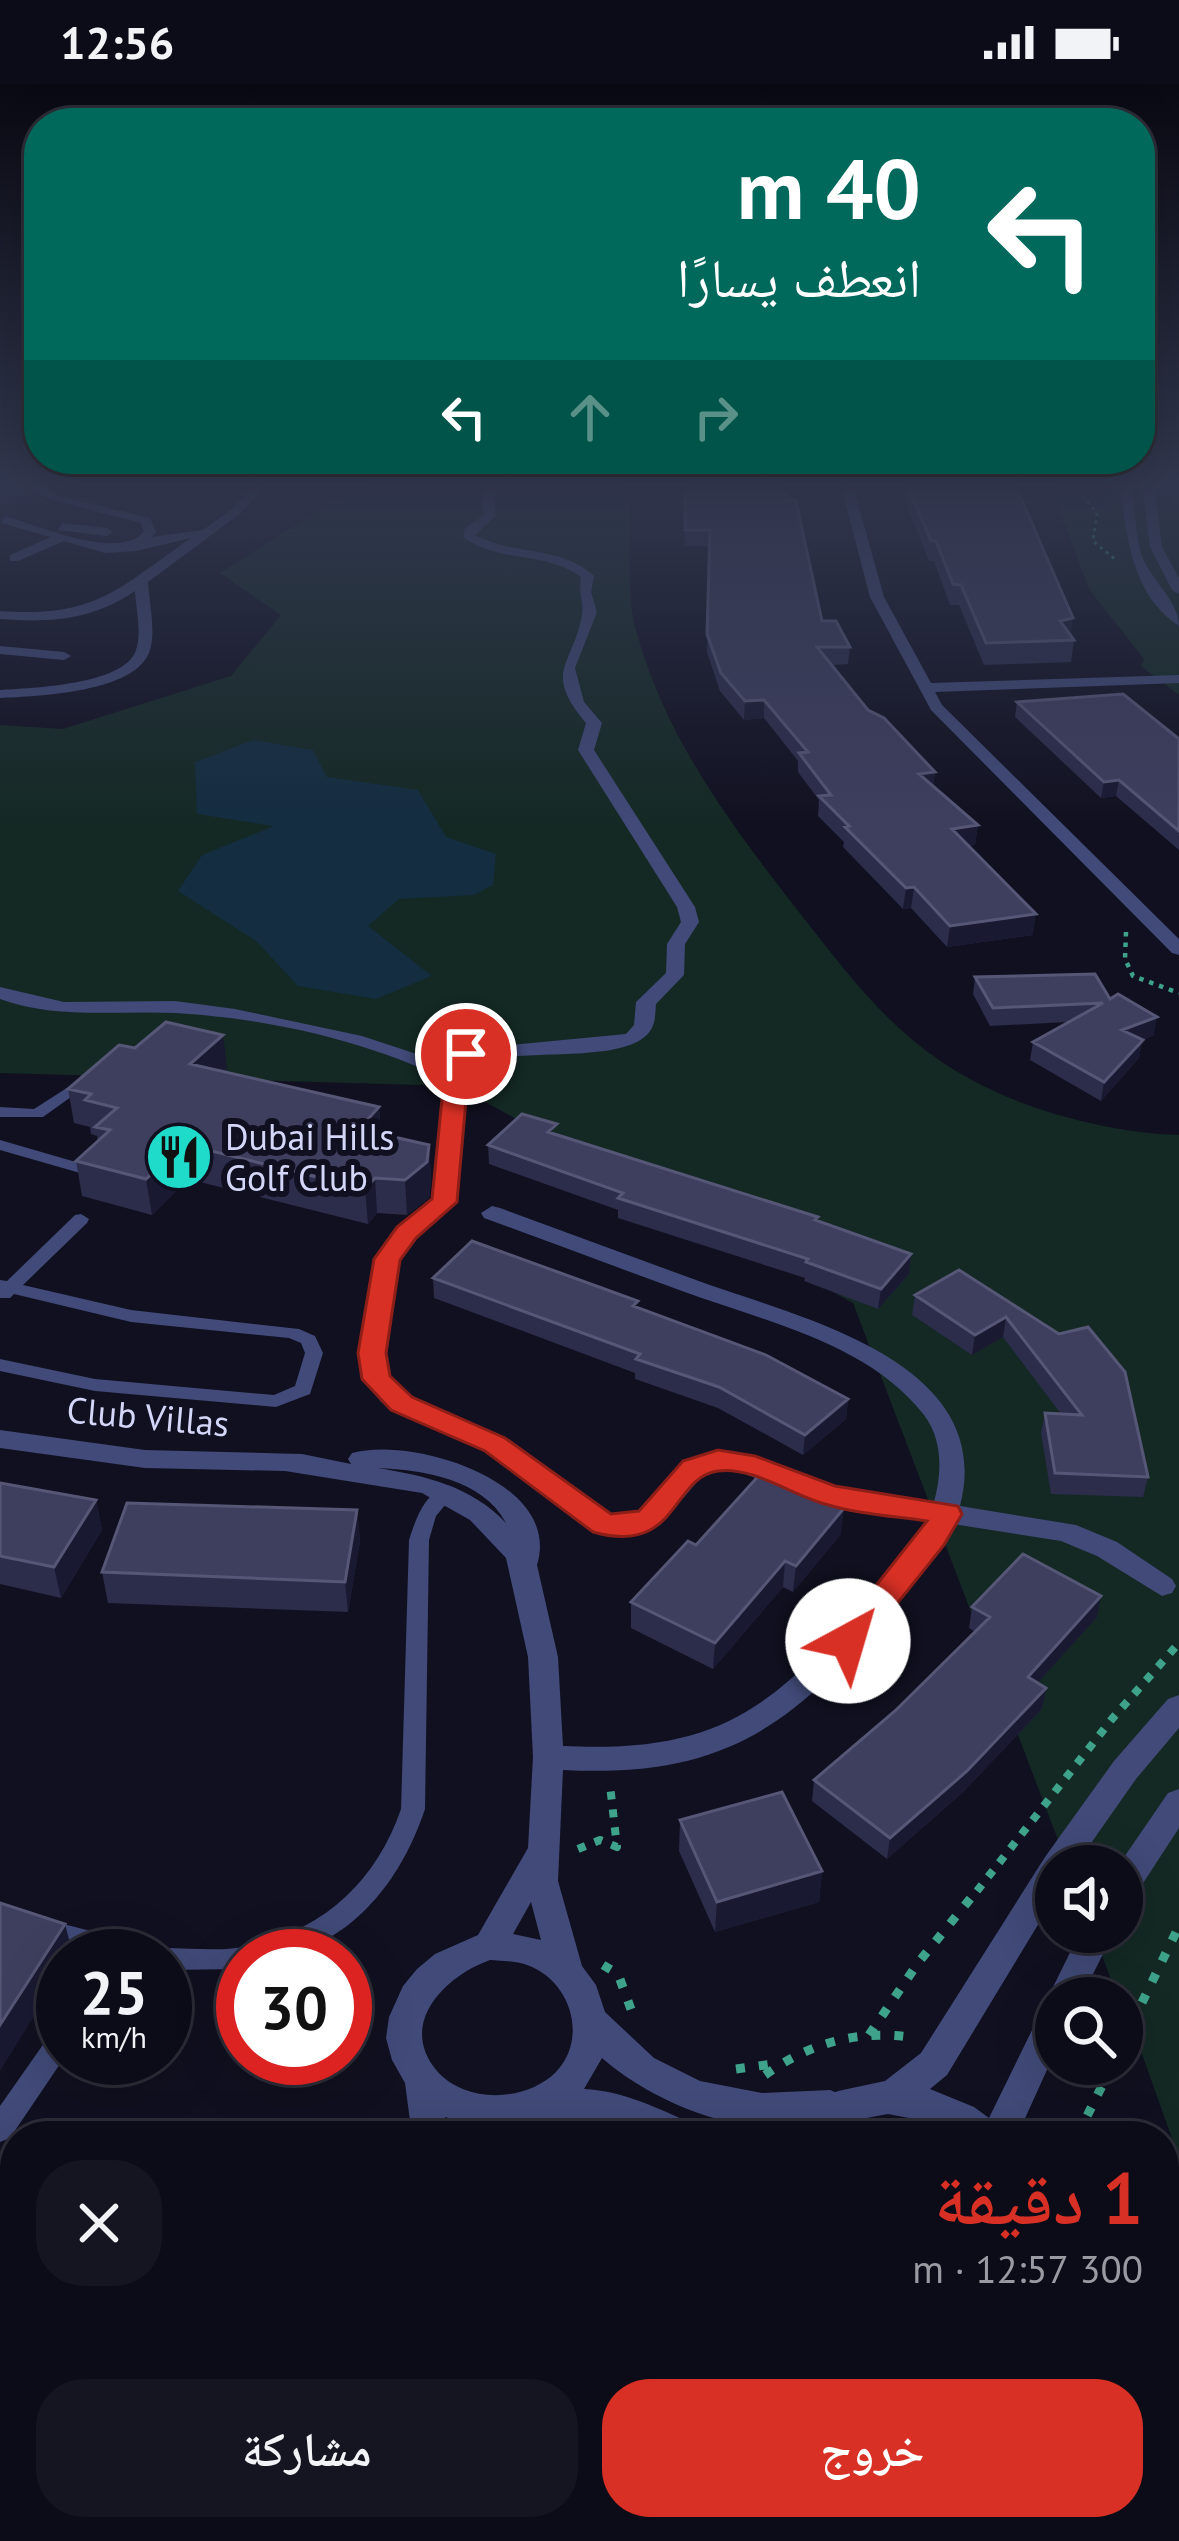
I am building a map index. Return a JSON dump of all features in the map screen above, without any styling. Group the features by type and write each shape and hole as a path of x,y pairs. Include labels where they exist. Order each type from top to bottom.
{"street":[{"path":"0,615 38,618 85,612 123,597"},
{"path":"0,694 92,682 134,663 144,647 142,597"},
{"path":"443,1070 466,1054 538,1052 633,1038 644,1026 646,1002 675,975 676,944 690,922 686,908 586,750 593,723 577,703 568,668 590,612 585,597"},
{"path":"877,597 922,688 952,727 1179,949"},
{"path":"1159,597 1179,622"},
{"path":"0,650 64,656"},
{"path":"922,688 1179,675"},
{"path":"0,993 29,1003 70,1008 172,1007 221,1012 382,1049 443,1070 455,1089 444,1202 406,1233 387,1259 371,1362 376,1379 390,1396 495,1444 604,1524 628,1526 650,1518 694,1468 718,1460 745,1463 831,1496 1066,1532 1107,1549 1162,1586"},
{"path":"492,1213 800,1327 883,1365 935,1410 949,1438 955,1466 947,1514 933,1538 820,1676 789,1702 708,1744 607,1764 548,1757"},
{"name":"Club Villas","path":"0,1439 145,1459 290,1464 456,1484 495,1525 525,1569 543,1658 555,1858"},
{"path":"456,1484 495,1444"},
{"path":"1072,1845 1125,1770 1179,1708"},
{"path":"1143,1856 1179,1802"},
{"path":"490,1945 555,1858"},
{"path":"503,2121 560,2091 590,2048 593,2023 580,1964 546,1909 555,1858"},
{"path":"893,2096 922,2077 944,2047 1035,1901"},
{"path":"428,2121 422,2080 410,2057 406,2032 410,2007 421,1984 440,1966 490,1945 517,1945 580,1964"},
{"path":"593,2023 629,2063 678,2092 736,2107 832,2107 872,2096 893,2096 948,2111 962,2121"},
{"path":"1006,2121 1035,2058"},
{"path":"422,2080 463,2108 588,2103 645,2121"},
{"path":"813,2121 832,2107"}],"lane":[{"path":"0,1112 37,1114 73,1089"},
{"path":"0,1145 94,1172"},
{"path":"3,1290 81,1220"},
{"path":"0,1366 95,1384 276,1401 303,1390 314,1353 309,1340 293,1333 131,1316 3,1290"},
{"path":"324,1929 382,1878 406,1838 413,1809 418,1540 428,1514 456,1484"},
{"path":"0,1919 36,1929"},
{"path":"5,2121 36,2076"}],"path":[{"path":"869,2035 894,1991 1138,1685 1179,1642"},
{"path":"555,1858 599,1840 613,1848 619,1844 607,1764"},
{"path":"1143,2001 1179,1926"},
{"path":"580,1964 618,1974 641,2031"},
{"path":"729,2069 780,2063 837,2038 908,2036 944,2047"},
{"path":"736,2107 780,2063"},
{"path":"1084,2121 1102,2085"}],"green space":[{"path":"254,597 631,597 648,668 703,780 776,882 882,1012 939,1060 993,1091 1086,1122 1179,1135 1179,2121 1166,2121 1143,2057 1143,1977 1110,1977 1101,1953 1143,1953 1143,1845 1060,1845 853,1303 456,1086 0,1073 0,725 63,729 231,676 281,615"},
{"path":"1095,597 1179,597 1179,695 1141,666 1144,659"}],"water":[{"path":"253,740 313,750 327,777 418,790 446,837 496,854 493,885 474,895 399,899 368,926 432,976 376,999 298,986 256,941 178,891 202,855 274,826 197,814 195,762"}],"building":[{"path":"708,597 817,597 822,621 836,621 850,647 817,647 868,710 884,718 935,772 919,774 978,825 952,829 1036,914 950,926 914,887 906,888 819,796 831,795 799,753 808,752 764,700 745,701 721,673 707,634"},
{"path":"966,597 1064,597 1073,618 1060,621 1074,640 986,643"},
{"path":"1123,694 1179,739 1179,831 1119,780 1104,782 1017,702"},
{"path":"1095,974 1110,999 1118,994 1157,1017 1122,1030 1143,1040 1104,1082 1033,1042 1103,1003 993,1008 975,977"},
{"path":"166,1022 223,1035 190,1064 379,1107 359,1129 429,1145 427,1162 405,1180 375,1178 365,1189 183,1144 146,1179 76,1161 110,1130 95,1127 117,1108 85,1100 91,1094 68,1089 119,1045 135,1048"},
{"path":"522,1114 557,1124 548,1132 818,1217 815,1220 911,1254 881,1289 806,1262 808,1259 618,1198 623,1193 488,1145"},
{"path":"472,1241 638,1301 633,1306 766,1355 848,1399 805,1435 719,1387 433,1278"},
{"path":"959,1270 1059,1334 1088,1327 1125,1372 1148,1477 1055,1473 1045,1413 1082,1415 1006,1317 975,1335 915,1295"},
{"path":"762,1472 844,1508 796,1566 785,1561 715,1643 631,1602 688,1541 696,1545"},
{"path":"0,1483 96,1500 54,1567 0,1556"},
{"path":"127,1503 357,1510 345,1582 102,1572"},
{"path":"1023,1554 1101,1596 1028,1677 1046,1688 967,1771 890,1838 814,1780 895,1711 990,1617 972,1607"},
{"path":"782,1792 822,1871 717,1902 680,1820"},
{"path":"0,1903 65,1924 62,1929 36,1929 36,1969 0,2025"}],"place":[{"name":"Dubai Hills Golf Club","path":"179,1157"}],"route":[{"path":"466,1054 443,1070 455,1089 444,1202 406,1233 387,1259 371,1362 376,1379 402,1403 495,1444 604,1524 628,1526 650,1518 694,1468 718,1460 745,1463 831,1496 947,1514 933,1538 848,1641"}]}
